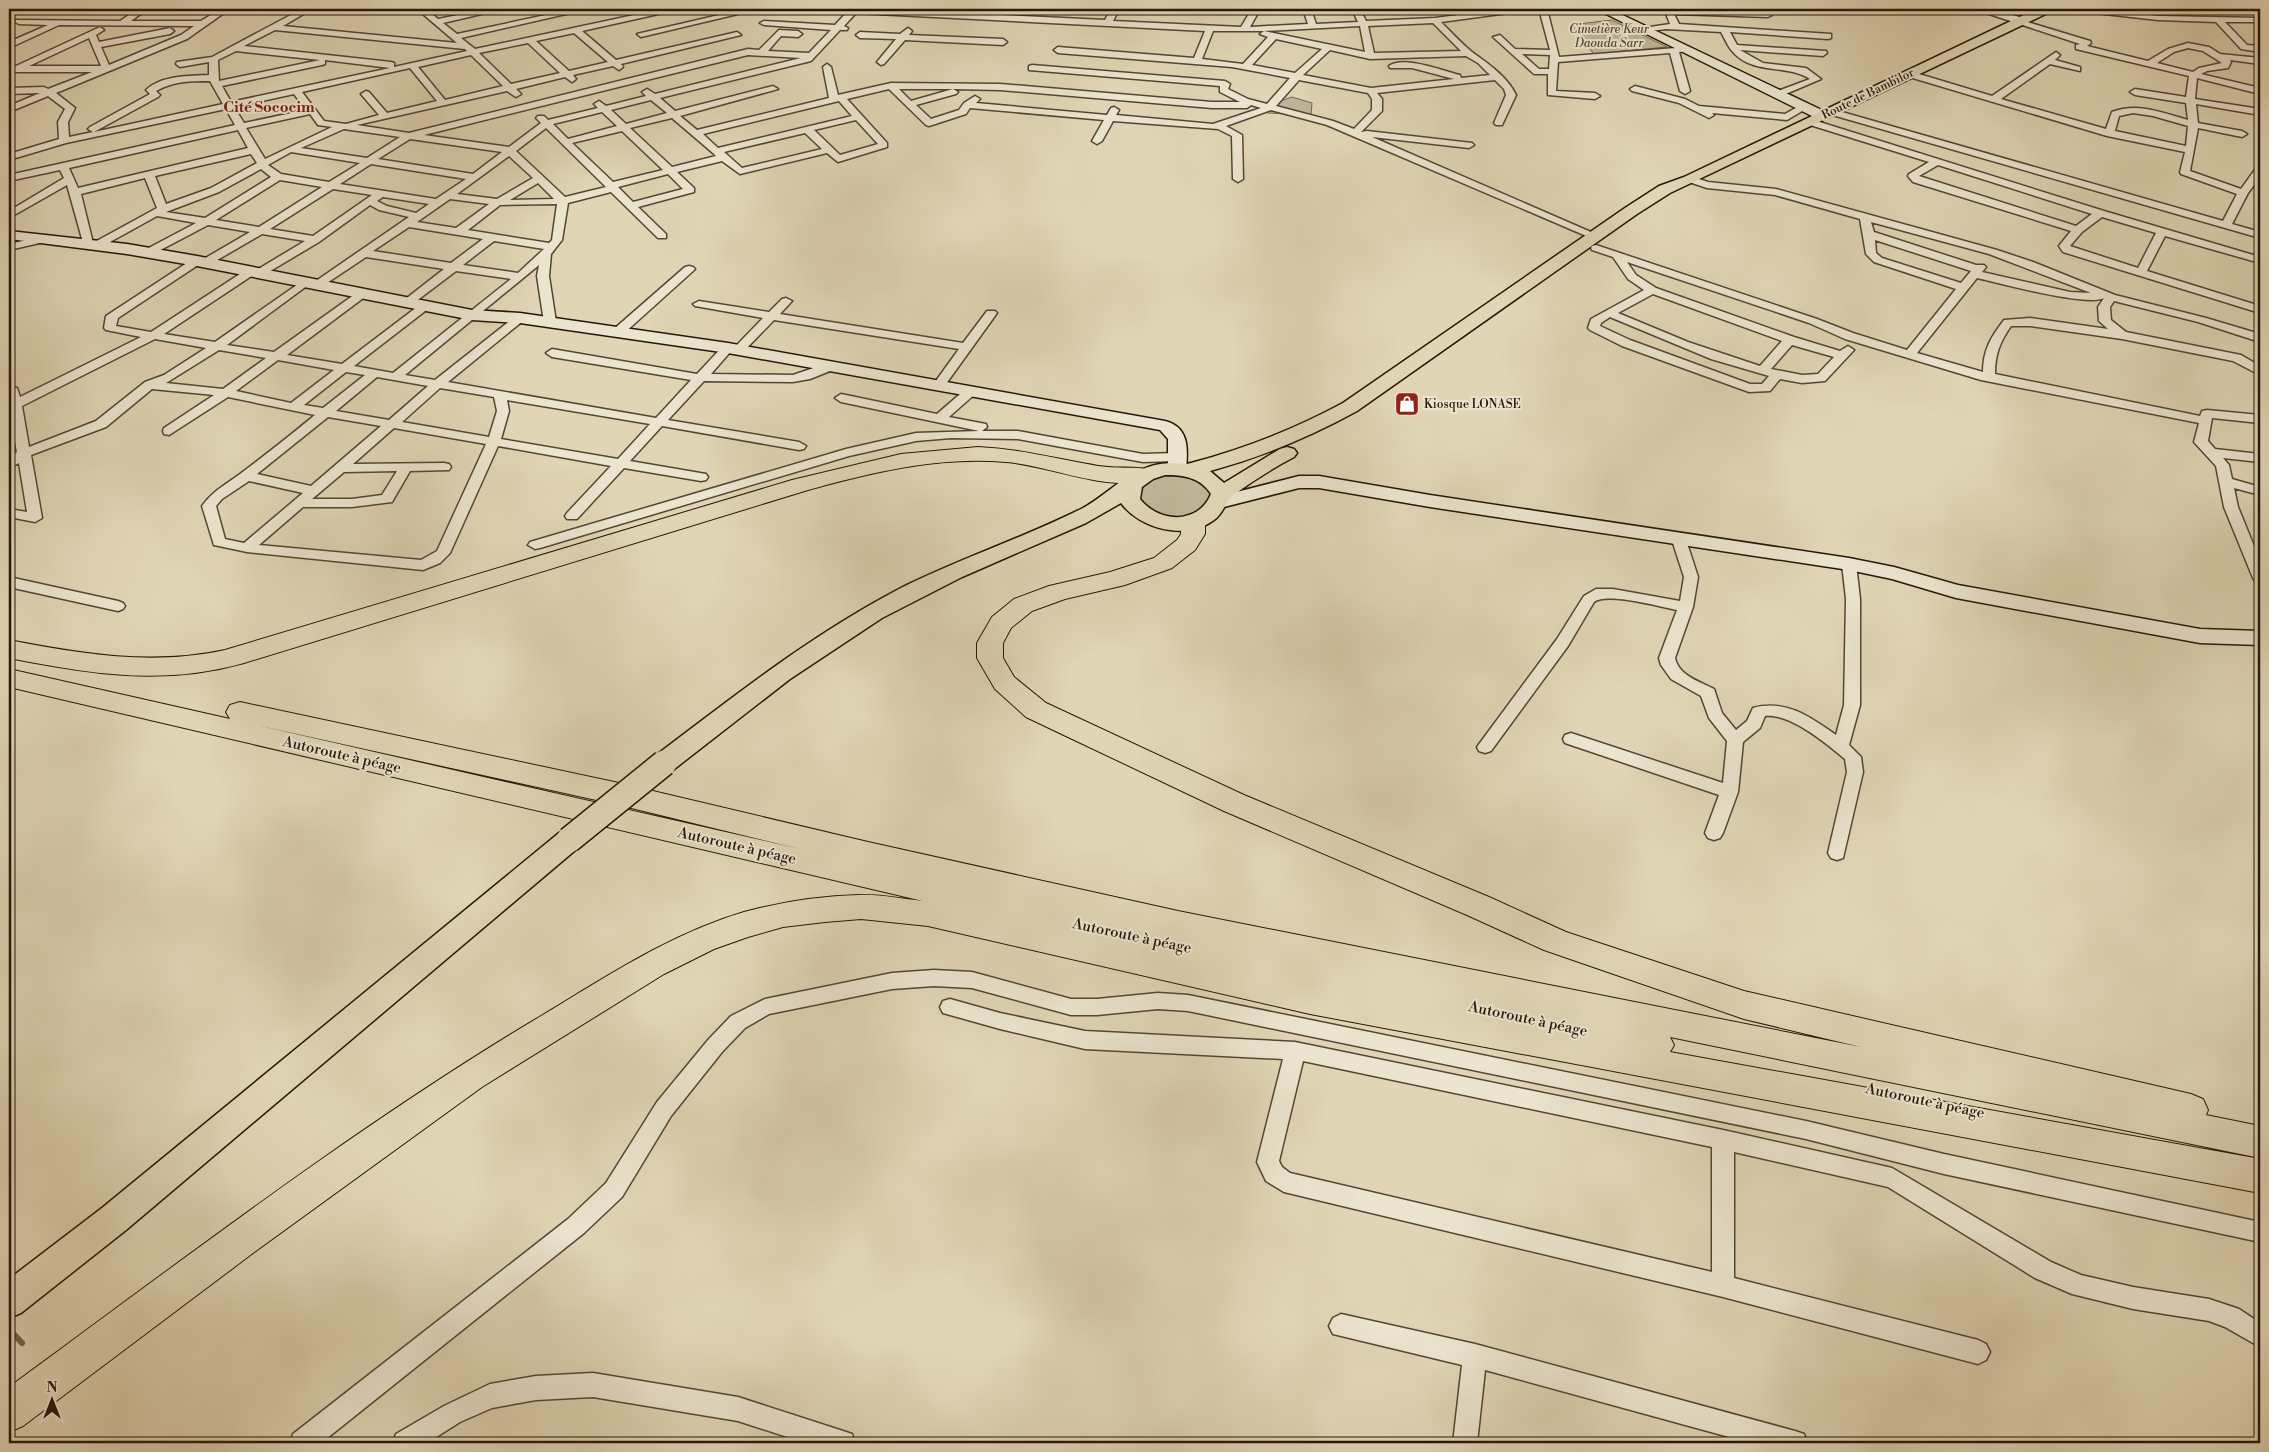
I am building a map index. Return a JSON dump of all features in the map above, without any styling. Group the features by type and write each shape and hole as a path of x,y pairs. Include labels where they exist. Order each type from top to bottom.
{"highway":[{"path":"9,649 111,667 184,667 235,657 800,485 854,470 905,460 971,454 1005,455 1138,480"},
{"path":"1192,521 1193,534 1186,545 1163,563 1116,579 1058,592 1023,605 1002,623 990,643 990,658 1004,683 1036,710 1078,730 1234,803 1478,906 1555,941 1744,1005 2260,1126"},
{"path":"9,659 61,673 619,794 859,852 1178,924 2260,1142"},
{"name":"Autoroute à péage","path":"9,678 1118,934 2260,1170"},
{"path":"9,1412 240,1240 470,1076 653,965 703,940 767,919 825,910 861,907 928,914 1310,1000 2260,1176"}],"main road":[{"name":"Route de Bambilor","path":"1596,242 1675,193 1688,180 2046,9"},
{"path":"9,1301 114,1219 569,840 770,680 841,633 904,596 950,574 1045,534 1103,506 1138,480 1165,469 1265,448 1300,433 1350,407 1596,242"},
{"path":"1045,534 1116,519 1178,523 1205,517 1214,510 1220,498 1275,458 1363,414 1596,242"},
{"path":"1181,465 1212,480 1220,498"},
{"path":"1138,480 1129,492 1129,500 1140,513 1157,521"}],"street":[{"path":"11,70 118,23 143,9"},
{"path":"179,79 182,50 204,24 224,10 260,9"},
{"path":"9,109 107,68 182,50 214,59 308,9"},
{"path":"421,9 470,49 662,236"},
{"path":"437,22 482,10 499,9"},
{"path":"545,9 554,15"},
{"path":"455,37 584,9"},
{"path":"9,157 64,140 409,66 470,49 576,30 621,17 670,9 696,29"},
{"path":"9,464 24,453 101,424 150,385 168,378 220,346 310,284 363,253 475,176 547,123 654,97 737,42 755,9"},
{"path":"833,9 974,12 1008,34"},
{"path":"1008,34 1024,9"},
{"path":"1067,21 1074,9"},
{"path":"1108,23 1115,9"},
{"path":"1169,9 1218,10 1212,29 1202,39 1197,61"},
{"path":"1244,30 1256,9"},
{"path":"1307,9 1313,26"},
{"path":"1356,9 1364,23 1370,56"},
{"path":"1448,9 1456,17"},
{"path":"881,11 860,35 953,39 1008,34 1067,21 1244,30 1435,20 1523,9"},
{"path":"1543,9 1555,57 1551,93 1595,96"},
{"path":"1978,9 2087,43 2079,47 2260,91"},
{"path":"2078,9 2158,18 2260,20"},
{"path":"2202,9 2207,19"},
{"path":"2224,9 2234,19"},
{"path":"696,133 773,90 808,59 854,10"},
{"path":"1608,10 1680,50 1778,94 1822,117 1937,160 2100,213 2260,260"},
{"path":"881,62 925,11"},
{"path":"1676,27 1670,11 1765,12 1781,33"},
{"path":"965,24 974,12"},
{"path":"768,16 764,23 865,29"},
{"path":"621,17 649,40"},
{"path":"2218,19 2244,47 2260,49"},
{"path":"1435,20 1508,88 1511,95 1500,123"},
{"path":"20,22 204,24"},
{"path":"9,45 62,23"},
{"path":"518,23 585,92 690,190 631,206"},
{"path":"642,34 688,23 761,53 811,56"},
{"path":"96,45 204,24"},
{"path":"1646,30 1666,26 1828,36"},
{"path":"273,27 470,49"},
{"path":"576,30 740,171 828,150"},
{"path":"1244,30 1370,56 1468,52"},
{"path":"1724,30 1733,47 1738,52 1761,65 1803,70 1817,78 1778,94"},
{"path":"947,47 959,32"},
{"path":"761,53 779,33 829,36"},
{"path":"91,34 107,68"},
{"path":"1245,66 1274,36"},
{"path":"1498,37 1537,72 1552,71"},
{"path":"93,245 160,211 215,190 290,149 342,126 614,63 660,49 707,38 737,42 773,90"},
{"path":"737,42 634,80 408,136 328,185 260,230 200,262 112,316 110,328 154,334 799,446"},
{"path":"9,45 52,52"},
{"path":"2150,64 2175,47 2181,46 2202,48 2227,62 2225,66 2201,70 2195,75 2190,91 2193,125 2186,173 2243,193"},
{"path":"1733,47 1823,53"},
{"path":"234,48 409,66 443,103"},
{"path":"966,105 1214,127 1268,108 1297,76 1328,48"},
{"path":"1058,50 1245,66 1371,90 1497,77"},
{"path":"1513,51 1555,57 1680,50"},
{"path":"1680,50 1685,90"},
{"path":"1776,50 1782,68"},
{"path":"2218,56 2260,61"},
{"path":"1097,140 1145,57"},
{"path":"1994,99 2053,58 2077,68"},
{"path":"214,59 215,81 228,105 266,169 278,177 436,202"},
{"path":"9,176 155,95 152,89 179,79 215,81 336,59"},
{"path":"1387,66 1412,65 1465,80"},
{"path":"807,129 838,158 884,145 837,98 827,67"},
{"path":"11,70 107,68"},
{"path":"1032,68 1128,87 1268,108 1330,122 1596,242 1617,255 1805,318 1850,336 1976,374 2205,421"},
{"path":"1909,74 2110,134 2190,150"},
{"path":"566,142 773,90 837,98 891,86 1128,87 1226,84 1222,90 1268,108"},
{"path":"891,86 929,123 963,112 966,105 1000,87"},
{"path":"909,104 969,87"},
{"path":"1635,89 1682,101 1713,117"},
{"path":"296,90 321,123 509,150 563,201"},
{"path":"1357,133 1377,110 1377,99 1371,90"},
{"path":"9,91 52,91 70,108 63,122 64,140"},
{"path":"2135,92 2260,112"},
{"path":"366,94 384,116"},
{"path":"1700,109 1789,117 1804,107"},
{"path":"2110,134 2115,114 2124,110 2151,113 2193,125 2242,134"},
{"path":"9,176 63,166 312,111"},
{"path":"446,195 497,203 563,201 670,171 720,154 807,129 858,117"},
{"path":"1822,117 2088,186 2260,235"},
{"path":"1219,126 1237,135 1238,179"},
{"path":"1357,133 1469,144"},
{"path":"290,149 475,176"},
{"path":"75,192 254,150"},
{"path":"1937,160 1913,176 1914,178 2078,230"},
{"path":"63,166 75,192 93,245"},
{"path":"2225,226 2243,193 2260,170"},
{"path":"149,175 160,211"},
{"path":"147,253 206,222 278,177"},
{"path":"458,232 497,203 540,178"},
{"path":"9,215 68,180"},
{"path":"1688,180 1706,185 1776,192 1865,216 1993,252 2029,264 2111,297 2202,320 2260,324"},
{"path":"2063,201 2088,186"},
{"path":"215,190 249,195"},
{"path":"12,406 154,334 254,273 315,240 381,193"},
{"path":"370,201 383,208 416,216"},
{"path":"396,376 520,277 549,249 557,240 563,201"},
{"path":"160,211 206,222 315,240"},
{"path":"2100,213 2078,230 2064,246 2067,250 2141,273 2260,324"},
{"path":"1865,216 1871,254 1878,260 1962,287"},
{"path":"406,223 492,237 549,249"},
{"path":"2141,273 2162,231"},
{"path":"1869,234 1976,271 2070,295 2111,297"},
{"path":"9,235 93,245 200,262 472,315 520,318 733,349 1165,426 1177,435 1181,465 1018,435 841,398"},
{"path":"407,303 492,237"},
{"path":"9,247 40,240"},
{"path":"549,249 543,276 550,322"},
{"path":"1910,354 1962,287 1993,252"},
{"path":"363,253 520,277"},
{"path":"1617,255 1632,277 1652,290 1790,340 1842,356"},
{"path":"618,332 689,269"},
{"path":"1652,290 1595,321 1594,328 1626,343 1758,389 1766,388 1777,374"},
{"path":"169,431 226,393 362,294"},
{"path":"2111,297 2104,307 2105,321 2122,334"},
{"path":"572,516 700,378 772,316 786,301"},
{"path":"700,304 967,347"},
{"path":"293,407 425,306"},
{"path":"939,385 991,313"},
{"path":"1609,313 1762,371 1799,380 1822,378 1848,350 1850,336"},
{"path":"247,548 439,384 520,318"},
{"path":"1989,376 1989,359 1994,342 2008,322 2030,322 2122,334 2237,358 2260,371"},
{"path":"1762,371 1790,340"},
{"path":"552,353 700,378 717,376 772,379 804,376 832,366"},
{"path":"1712,373 1728,359"},
{"path":"375,372 247,476 217,496 209,506 219,542 247,548 423,565 435,560 443,553 494,441 503,411 499,394"},
{"path":"150,385 226,393 293,407 701,477"},
{"path":"9,390 13,391 12,406 24,453 36,518 9,513"},
{"path":"940,418 971,391"},
{"path":"2260,419 2207,414 2201,442 2222,465 2231,507 2260,578"},
{"path":"535,545 885,442 916,436 951,434 1018,435"},
{"path":"2211,453 2260,458"},
{"path":"299,503 352,504 388,499 406,467"},
{"path":"341,468 444,467"},
{"path":"247,476 313,491"},
{"path":"2225,481 2260,490"},
{"path":"1220,498 1299,482 1319,482 1679,540 1849,564 1956,591 2200,636 2260,638"},
{"path":"1679,540 1691,577 1686,607 1667,658 1667,667 1675,675 1708,693 1710,708 1721,725 1735,740 1736,767 1730,792 1714,833"},
{"path":"1841,746 1852,705 1853,599 1849,564"},
{"path":"9,582 118,606"},
{"path":"1484,747 1563,642 1589,599 1596,594 1613,594 1686,607"},
{"path":"1735,740 1754,724 1759,712 1772,709 1785,712 1841,746 1853,757 1854,772 1837,852"},
{"path":"1571,739 1730,792"},
{"path":"302,1443 576,1226 614,1190 664,1109 715,1046 738,1022 765,1007 892,981 934,978 972,980 1071,1007 1097,1007 1158,1001 1188,1003 1806,1130 1944,1164 2260,1232"},
{"path":"950,1007 1000,1021 1085,1040 1295,1051 1723,1140 1892,1178 2050,1273 2080,1286 2124,1296 2209,1310 2231,1318 2260,1336"},
{"path":"1295,1051 1268,1162 1274,1174 1284,1182 1723,1286 1978,1352"},
{"path":"1723,1140 1723,1286"},
{"path":"1341,1326 1475,1356 1760,1438 1795,1443"},
{"path":"1465,1443 1475,1356"},
{"path":"405,1443 452,1414 490,1396 536,1388 593,1385 738,1409 843,1443"}],"green space":[{"name":"Cimetière Keur Daouda Sarr","path":"1612,20 1667,47 1594,54 1570,25"},
{"path":"1292,97 1312,103 1311,115 1268,113 1258,107 1259,102 1275,103"},
{"path":"1171,473 1203,480 1214,499 1187,519 1152,516 1135,492 1141,483"}],"waterway":[{"path":"9,1329 22,1343"}],"place":[{"name":"Kiosque LONASE","path":"1407,404"}],"district":[{"name":"Cité Sococim","path":"269,107"}]}
